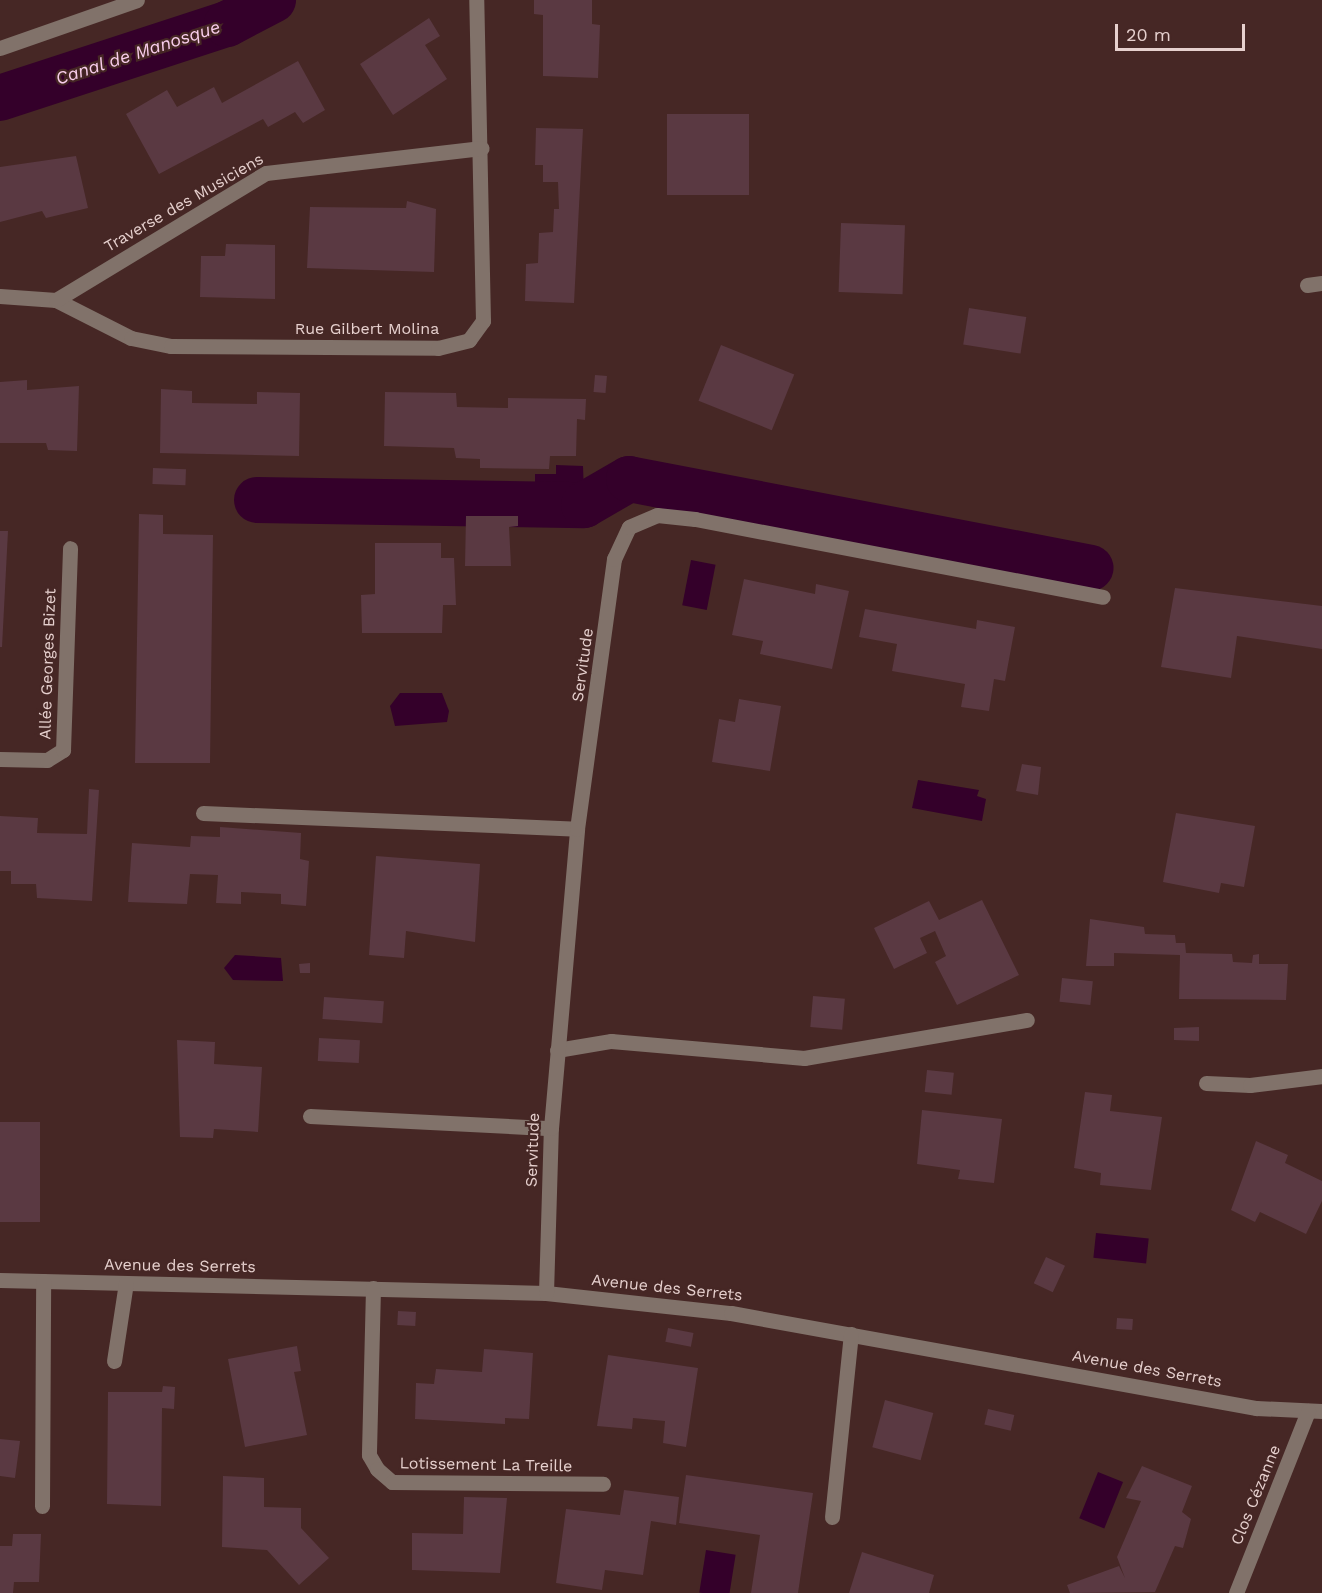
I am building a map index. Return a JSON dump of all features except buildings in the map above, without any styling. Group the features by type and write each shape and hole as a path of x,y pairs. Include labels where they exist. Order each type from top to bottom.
{"street":[{"path":"0,48 137,0"},
{"name":"Rue Gilbert Molina","path":"0,296 56,300 131,338 171,346 456,346 478,332 483,321 482,148 476,0"},
{"name":"Traverse des Musiciens","path":"56,300 266,173 482,148"},
{"name":"Servitude","path":"546,1293 551,1128 577,830 614,560 629,527 644,518 695,519 1103,597"},
{"name":"Allée Georges Bizet","path":"0,759 47,760 63,750 70,548"},
{"path":"203,813 577,830"},
{"path":"557,1050 611,1041 804,1058 1027,1020"},
{"path":"1206,1083 1250,1085 1322,1076"},
{"path":"310,1116 551,1128"},
{"name":"Avenue des Serrets","path":"0,1280 546,1293 731,1313 1256,1408 1315,1411"},
{"path":"42,1506 43,1281"},
{"path":"114,1361 126,1283"},
{"name":"Lotissement La Treille","path":"373,1288 369,1455 376,1469 392,1482 603,1484"},
{"path":"832,1517 850,1334"},
{"name":"Clos Cézanne","path":"1236,1593 1315,1411"}],"shaded area":[{"path":"556,465 583,466 584,493 535,493 535,474 556,474"},
{"path":"691,560 716,565 707,610 682,605"},
{"path":"400,693 442,693 449,711 447,722 395,726 390,706"},
{"path":"918,780 979,790 977,796 986,799 982,821 912,808"},
{"path":"235,955 281,958 283,981 233,980 224,968"},
{"path":"1096,1233 1149,1239 1146,1263 1093,1258"},
{"path":"1098,1472 1123,1482 1104,1528 1079,1518"},
{"path":"706,1550 736,1555 730,1593 699,1592"}],"waterway":[{"name":"Canal de Manosque","path":"0,98 227,24 273,0"},
{"path":"257,500 584,505 629,479 1090,568"}]}
